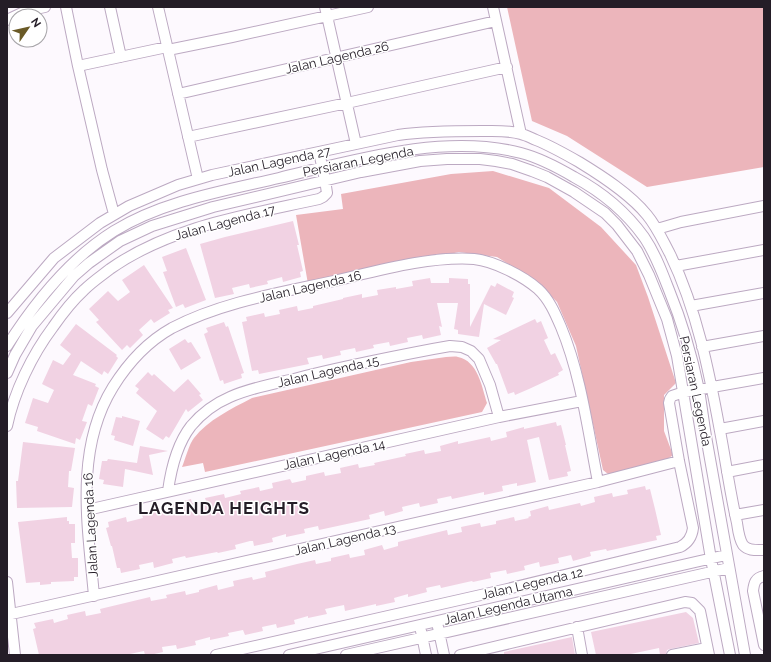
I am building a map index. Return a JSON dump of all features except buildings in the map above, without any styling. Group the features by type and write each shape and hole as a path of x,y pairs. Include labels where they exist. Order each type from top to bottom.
{"street":[{"path":"7,20 26,11 45,7"},
{"path":"66,7 102,170 114,214"},
{"path":"110,7 121,57"},
{"path":"158,7 198,179"},
{"path":"78,66 232,37 326,11 368,7"},
{"path":"493,7 521,134"},
{"path":"326,11 356,144"},
{"name":"Jalan Lagenda 26","path":"178,94 496,21"},
{"path":"188,137 507,67"},
{"name":"Jalan Lagenda 27","path":"8,310 54,258 100,223 130,206 198,179 398,135 429,132 507,132 521,134 553,147 588,167 610,182 646,214 657,229 676,266 700,335 720,429 740,539 742,544 748,549 764,550"},
{"name":"Persiaran Legenda","path":"7,346 23,320 47,290 82,255 113,232 130,222 169,206 210,194 398,151 449,146 500,148 523,153 549,163 581,181 607,198 621,210 644,238 662,270 689,347 745,655"},
{"path":"319,152 326,180"},
{"name":"Persiaran Legenda","path":"7,373 15,355 32,326 74,276 104,251 131,235 152,226 213,207 361,172 420,161 480,159 512,164 532,171 547,177 574,192 604,213 617,225 637,251 649,275 667,319 677,356 713,572 730,655"},
{"path":"574,192 588,167"},
{"name":"Jalan Lagenda 17","path":"7,426 12,407 26,372 46,336 72,302 98,277 138,251 177,234 215,223 323,197 327,193 326,180"},
{"path":"657,229 681,222 764,206"},
{"path":"676,266 764,250"},
{"name":"Jalan Lagenda 16","path":"94,596 86,490 88,457 93,434 105,400 133,359 157,337 171,329 227,306 399,266 453,259 474,259 487,261 500,266 538,289 548,300 556,314 566,338 582,401 598,482"},
{"path":"691,306 764,293"},
{"path":"8,310 32,326"},
{"path":"702,347 764,336"},
{"name":"Jalan Lagenda 15","path":"168,491 175,460 183,440 191,426 207,411 228,397 241,392 325,371 450,346 462,347 471,351 479,359 490,385 499,417"},
{"path":"684,392 764,378"},
{"name":"Jalan Legenda 12","path":"216,655 503,590 684,545 692,536 693,528 679,462 669,403 672,396 684,392"},
{"name":"Jalan Lagenda 14","path":"87,510 499,417 582,401"},
{"path":"720,429 764,421"},
{"name":"Jalan Lagenda 13","path":"8,615 598,482 679,462"},
{"path":"727,472 764,465"},
{"path":"735,515 764,510"},
{"name":"Jalan Legenda Utama","path":"289,655 726,555"},
{"name":"Jalan Legenda Utama","path":"350,655 729,568"},
{"path":"764,576 757,579 753,591 764,645"},
{"path":"7,582 8,615 15,655"},
{"path":"503,590 509,618"},
{"path":"460,655 685,602 692,603 700,611 708,651 672,655"},
{"path":"437,621 444,655"},
{"path":"420,625 426,655"},
{"path":"577,627 582,655"}],"shaded area":[{"path":"507,7 764,7 764,167 647,187 567,136 532,121"},
{"path":"493,171 549,188 601,227 636,265 676,383 664,395 664,431 673,455 665,461 608,474 603,470 576,346 557,302 536,281 497,257 459,252 308,284 296,215 343,209 341,194 451,174"},
{"path":"446,357 465,359 475,369 481,382 487,403 482,412 205,472 203,463 182,467 190,444 206,426 220,415 252,398 411,362"}],"district":[{"name":"LAGENDA HEIGHTS","path":"224,508"}]}
